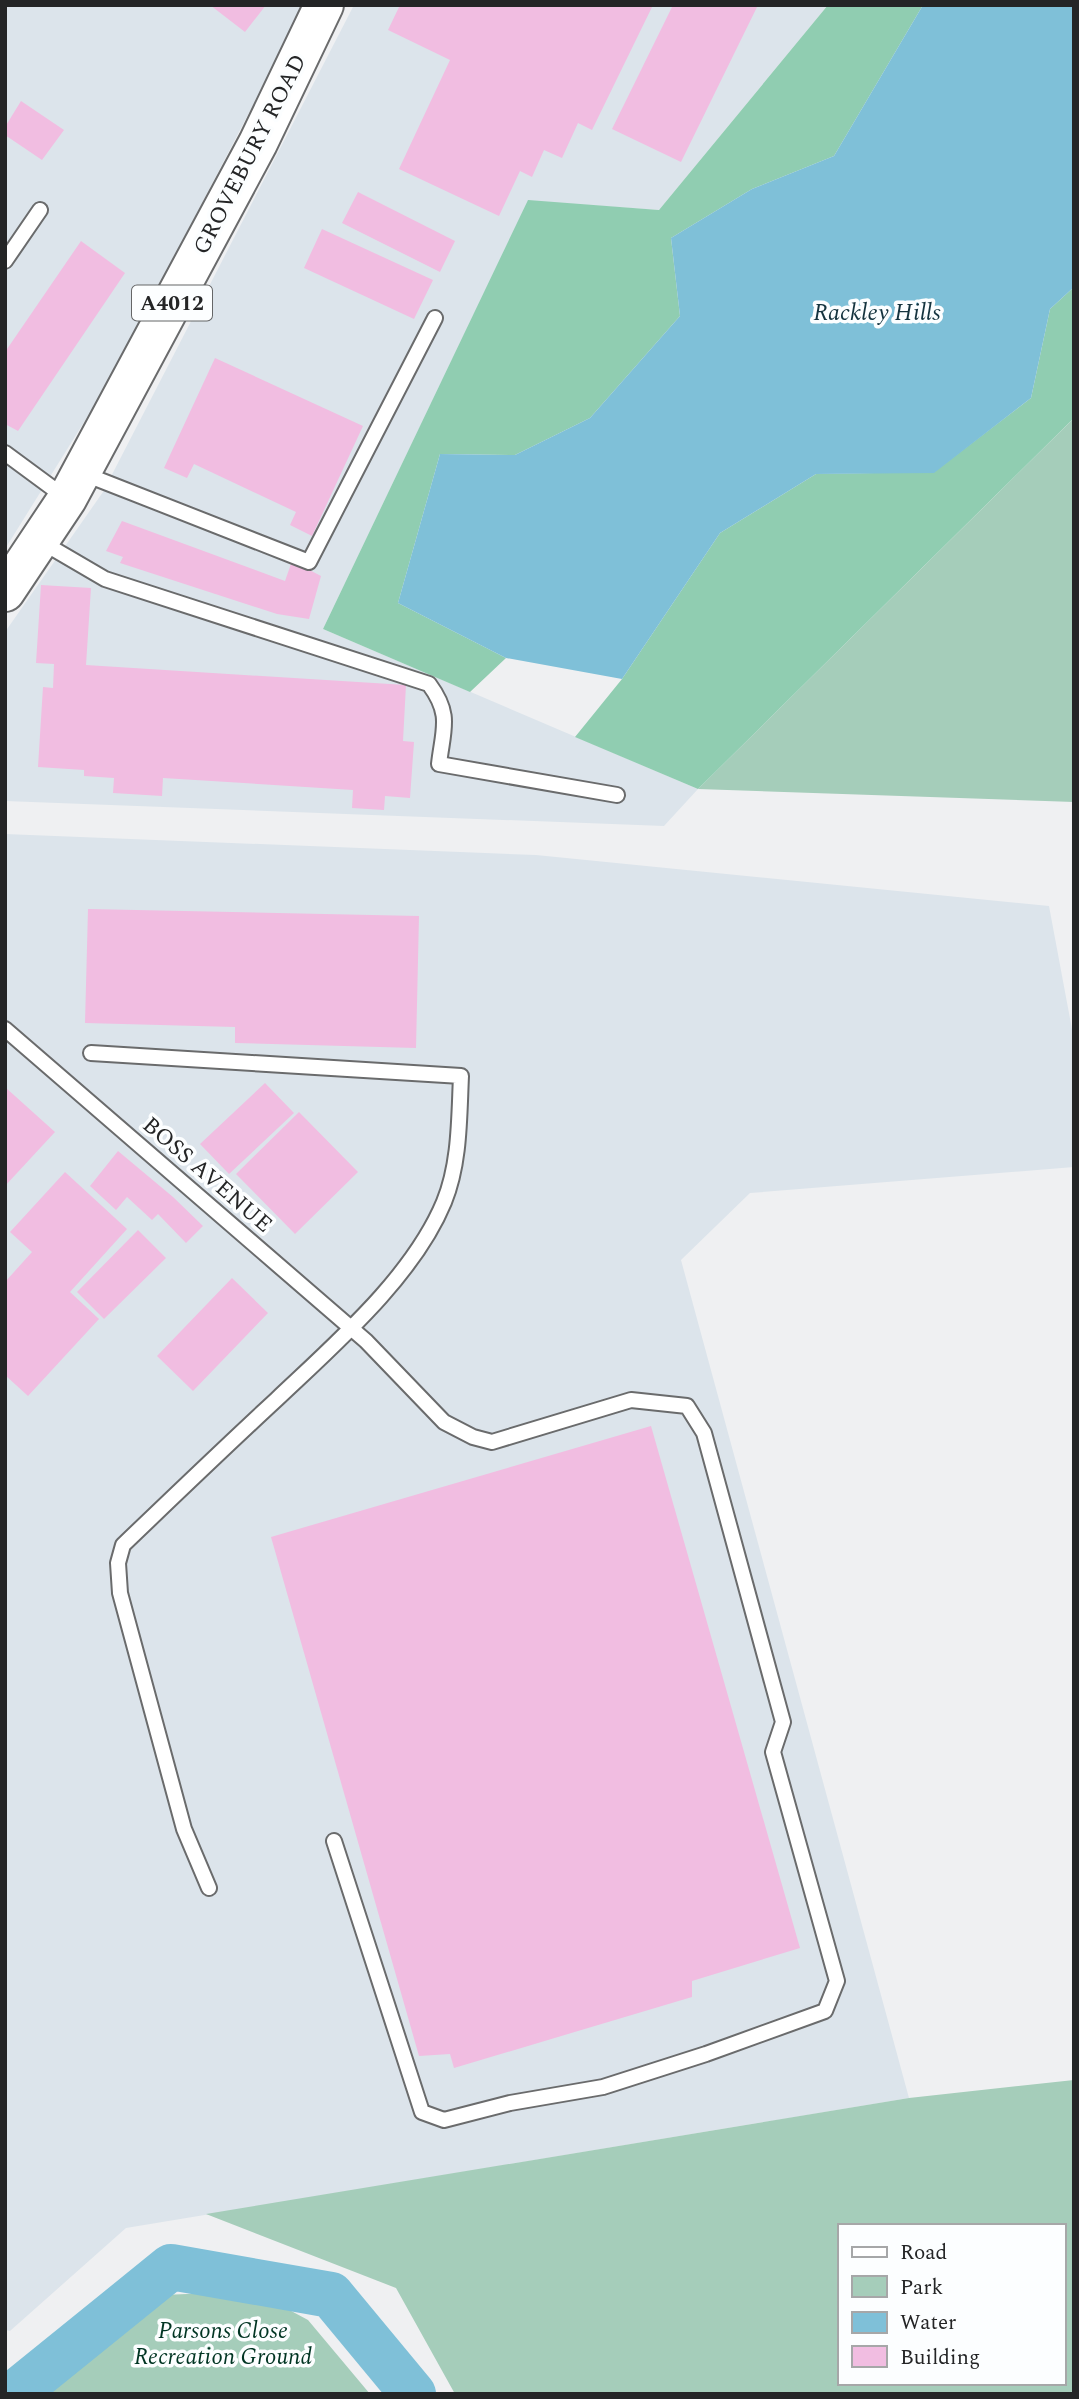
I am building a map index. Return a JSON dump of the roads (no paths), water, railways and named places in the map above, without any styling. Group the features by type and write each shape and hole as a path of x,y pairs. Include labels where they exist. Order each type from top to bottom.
{"main road":[{"name":"GROVEBURY ROAD","path":"5,592 74,486 257,143 324,5"}],"lane":[{"path":"5,261 40,210"},
{"path":"5,453 74,486 309,562 435,318"},
{"path":"39,541 106,579 429,684 440,699 445,712 439,764 617,794"},
{"name":"BOSS AVENUE","path":"5,1029 381,1354 444,1422 472,1437 492,1442 631,1400 687,1406 704,1433 783,1722 773,1752 837,1981 825,2011 706,2054 603,2087 510,2104 444,2120 422,2112 334,1841"},
{"path":"92,1053 461,1076 458,1133 452,1175 444,1202 401,1272 352,1329 123,1545 118,1563 121,1593 184,1829 209,1888"}],"water":[{"name":"Rackley Hills","path":"923,5 1074,5 1074,287 1050,309 1031,398 934,473 816,474 720,533 622,679 506,658 398,603 440,454 515,455 590,418 680,316 671,238 752,189 834,156"}],"waterway":[{"path":"14,2394 171,2267 331,2295 413,2394"}],"park label":[{"name":"Parsons Close Recreation Ground","path":"223,2343"}]}
